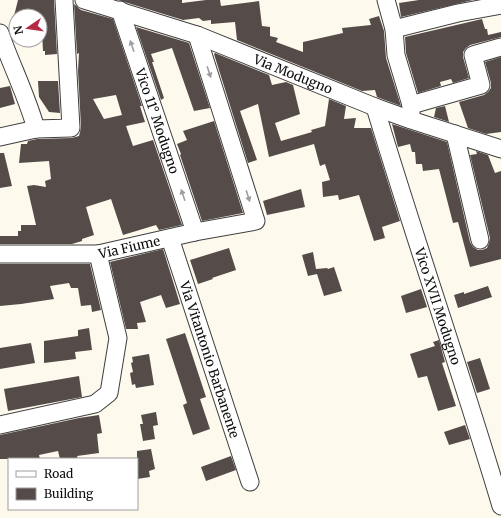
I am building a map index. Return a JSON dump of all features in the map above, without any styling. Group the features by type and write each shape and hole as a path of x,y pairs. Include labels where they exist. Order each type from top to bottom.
{"street":[{"path":"0,137 36,129 71,128 64,0"},
{"name":"Via Modugno","path":"84,0 111,6 197,35 375,107 411,112 455,134 501,149"},
{"path":"386,0 394,29 396,55 411,112 481,85 473,56 501,47"},
{"name":"Vico 11° Modugno","path":"111,6 196,232"},
{"path":"394,29 458,13 501,6"},
{"path":"0,33 36,129"},
{"name":"Via Fiume","path":"0,254 98,254 196,232 256,221 197,35"},
{"name":"Vico XVII Modugno","path":"375,107 501,506"},
{"path":"455,134 480,240"},
{"name":"Via Vitantonio Barbanente","path":"170,238 250,482"},
{"path":"0,421 94,404 109,393 118,338 98,254"}],"building":[{"path":"18,0 54,0 57,54 45,55 45,51 43,51 43,48 48,48 48,8 16,8"},
{"path":"118,0 182,0 182,3 220,0 221,6 259,1 262,26 270,27 270,36 278,38 276,42 303,52 303,42 343,33 342,28 371,25 369,19 379,16 384,31 386,58 401,106 377,97 375,90 362,91 237,40 235,22 211,24 211,20 203,21 199,18 183,20"},
{"path":"419,0 473,0 401,17 399,3"},
{"path":"74,4 81,10 113,19 142,106 140,106 145,122 126,126 133,146 153,140 182,225 159,230 156,225 123,235 111,199 86,207 94,235 82,239 82,241 72,244 0,244 0,236 18,236 18,231 21,231 21,225 36,225 27,186 34,185 46,187 45,181 51,179 49,161 19,163 21,144 27,144 28,141 37,139 72,138 79,136 81,127 78,71 79,53 77,54","holes":["116,95 122,115 104,119 93,99"]},
{"path":"482,19 488,35 501,32 501,37 470,45 466,48 463,52 463,57 469,78 453,83 451,79 440,82 441,86 418,93 406,53 405,37"},
{"path":"136,27 189,43 210,108 194,111 172,48 151,54 154,62 152,62 164,98 161,100"},
{"path":"215,53 269,75 272,85 286,82 293,85 300,114 275,123 281,141 312,132 311,130 325,126 329,99 346,106 344,119 356,118 354,128 371,128 400,221 382,227 385,238 374,241 359,195 339,200 338,195 323,197 322,182 330,180 325,164 320,166 314,144 269,157 258,104 240,111 257,160 248,163 214,54"},
{"path":"501,57 501,132 486,134 468,128 459,102 484,95 488,92 491,88 491,83 485,62"},
{"path":"38,81 58,81 60,113 49,112 39,97"},
{"path":"10,86 15,104 0,108 0,88"},
{"path":"445,106 449,122 434,117 436,108"},
{"path":"214,121 243,213 202,221 177,144 187,140 183,131"},
{"path":"392,124 447,142 470,242 473,247 478,250 487,248 490,238 470,155 477,154 476,151 488,155 495,173 501,171 501,259 470,267 458,222 453,223 439,169 423,171 422,164 416,164 415,152 412,152 410,144 398,147"},
{"path":"0,153 4,153 12,186 0,188"},
{"path":"301,189 305,207 267,215 263,201"},
{"path":"229,248 236,270 198,284 190,260"},
{"path":"163,249 180,304 166,308 161,295 140,302 146,322 137,323 138,329 126,329 110,262"},
{"path":"313,252 316,269 328,269 334,267 342,291 324,296 317,274 308,276 302,255"},
{"path":"0,264 90,264 101,310 92,312 91,305 81,306 78,288 71,288 69,283 50,286 54,299 0,306"},
{"path":"488,286 492,297 458,308 454,295 464,292 464,294"},
{"path":"421,289 427,307 406,313 401,296"},
{"path":"89,328 92,350 75,352 76,359 44,363 44,341 78,336 78,330"},
{"path":"185,333 206,397 200,399 210,429 193,435 183,405 187,403 166,339"},
{"path":"439,340 445,362 442,363 456,406 438,411 427,376 418,378 410,354 435,346 433,342"},
{"path":"31,343 35,363 0,369 0,348"},
{"path":"149,354 154,385 136,388 135,384 132,385 130,373 133,372 131,363 133,362 132,357"},
{"path":"480,358 490,389 477,393 467,362"},
{"path":"79,376 82,397 8,411 4,389"},
{"path":"156,412 158,425 153,426 155,439 143,441 140,424 143,424 141,415"},
{"path":"99,415 102,433 97,434 99,453 77,456 78,458 60,458 58,451 39,455 40,458 0,459 0,435"},
{"path":"465,425 470,439 449,445 444,432"},
{"path":"151,449 155,469 149,471 150,477 138,479 137,451"},
{"path":"231,456 236,470 206,481 201,467"}]}
